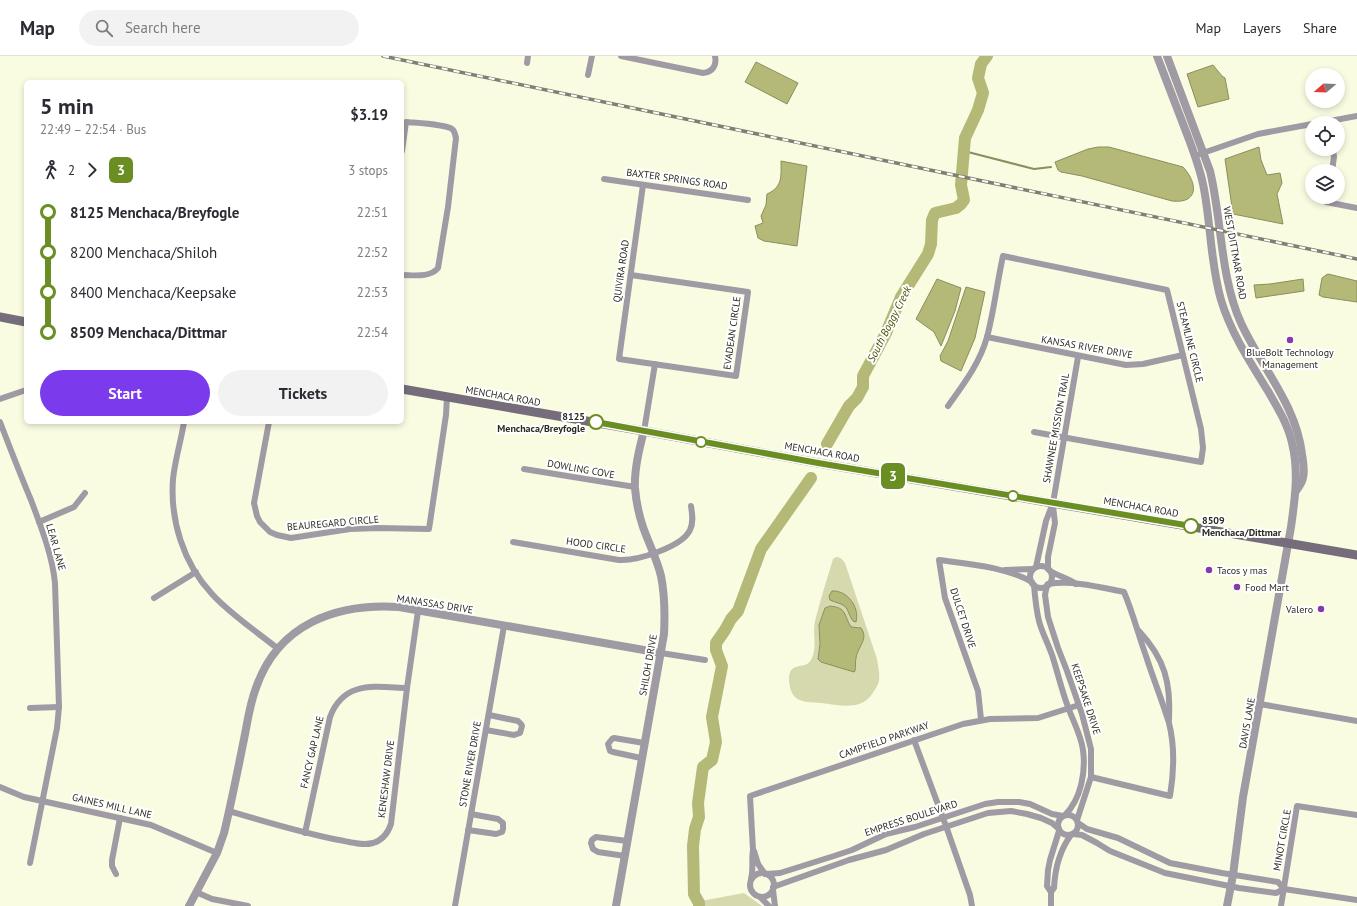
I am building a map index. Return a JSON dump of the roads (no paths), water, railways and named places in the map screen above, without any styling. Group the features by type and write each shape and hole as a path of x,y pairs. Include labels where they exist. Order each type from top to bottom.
{"main road":[{"path":"0,317 24,322"},
{"name":"MENCHACA ROAD","path":"404,389 644,430 818,463 1357,555"}],"street":[{"path":"527,63 528,56"},
{"path":"588,75 592,56"},
{"path":"621,56 703,73 713,70 715,66 715,56"},
{"name":"WEST DITTMAR ROAD","path":"1157,56 1195,156 1203,185 1217,283 1221,300 1233,330 1277,407 1287,428 1294,451 1296,492 1288,543"},
{"name":"WEST DITTMAR ROAD","path":"1168,56 1210,171 1229,288 1241,323 1292,414 1297,428 1301,445 1304,477 1296,492"},
{"path":"1345,118 1357,116"},
{"path":"404,122 440,125 452,129 456,138 448,206 438,268 432,273 423,275 404,275"},
{"path":"1195,156 1258,134 1305,125"},
{"name":"BAXTER SPRINGS ROAD","path":"604,179 748,200"},
{"name":"QUIVIRA ROAD","path":"619,359 643,184"},
{"path":"1336,204 1357,208"},
{"name":"STEAMLINE CIRCLE","path":"948,406 974,368 987,338 1003,256 1167,290 1201,429 1203,448 1201,462 1034,432"},
{"name":"EVADEAN CIRCLE","path":"619,359 736,376 748,292 631,275"},
{"path":"1233,330 1237,327 1240,328 1256,357 1266,367"},
{"name":"KANSAS RIVER DRIVE","path":"987,338 1116,364 1134,365 1183,355"},
{"name":"SHAWNEE MISSION TRAIL","path":"1053,503 1078,357"},
{"path":"644,430 655,364"},
{"path":"0,399 24,391"},
{"name":"BEAUREGARD CIRCLE","path":"269,424 254,496 254,503 260,522 270,532 277,536 291,538 350,529 429,529 446,416 447,397"},
{"name":"LEAR LANE","path":"0,422 39,522 49,552 54,576 59,707 56,739 30,862"},
{"path":"184,424 174,469 173,505 178,532 187,558 212,594 278,648"},
{"name":"SHILOH DRIVE","path":"616,906 664,634 665,605 661,576 642,526 635,487 638,457 644,430"},
{"name":"DOWLING COVE","path":"524,469 635,487"},
{"path":"39,522 74,507 85,493"},
{"path":"1053,503 1046,521 1035,568 1030,575 1033,583 1040,587 1061,582 1124,592 1169,724 1173,751 1174,765 1170,796 1091,777"},
{"path":"1048,585 1051,576 1048,557 1054,523 1053,503"},
{"name":"HOOD CIRCLE","path":"513,542 618,560 634,559 677,543 687,535 693,523 691,506"},
{"name":"DAVIS LANE","path":"1227,906 1244,797 1288,543"},
{"name":"DULCET DRIVE","path":"981,720 978,691 945,598 939,560 1003,570 1020,576 1033,583"},
{"path":"1035,568 1043,566 1063,578 1070,579 1076,584"},
{"name":"DULCET DRIVE","path":"1003,570 1035,568"},
{"path":"154,598 196,572"},
{"name":"KEEPSAKE DRIVE","path":"1033,583 1039,620 1053,658 1068,709 1083,748 1083,776 1079,790 1070,810 1064,816"},
{"name":"KEEPSAKE DRIVE","path":"1048,585 1045,595 1048,618 1079,705 1091,748 1091,777 1078,813 1077,821"},
{"name":"MANASSAS DRIVE","path":"189,906 217,853 224,833 256,688 268,662 278,648 288,637 314,620 340,611 363,607 388,606 705,660"},
{"name":"KENESHAW DRIVE","path":"230,811 305,833 358,843 366,844 378,841 387,833 391,824 418,610"},
{"name":"STONE RIVER DRIVE","path":"455,906 504,626"},
{"path":"1138,630 1146,638 1159,658 1169,686 1169,724"},
{"name":"FANCY GAP LANE","path":"305,833 330,717 338,702 344,696 364,687 407,688"},
{"path":"1260,704 1357,721"},
{"name":"CAMPFIELD PARKWAY","path":"752,879 753,850 750,796 946,729 981,720 1038,718 1079,705"},
{"path":"30,708 59,707"},
{"path":"486,730 514,735 520,733 522,730 522,724 518,721 489,716"},
{"path":"641,758 613,752 610,750 608,744 614,738 644,743"},
{"path":"914,740 946,826 970,895 972,906"},
{"name":"GAINES MILL LANE","path":"0,787 24,797 160,828 217,853"},
{"name":"EMPRESS BOULEVARD","path":"765,874 780,873 845,852 886,834 915,827 985,804 1011,801 1030,804 1052,814 1064,816"},
{"name":"MINOT CIRCLE","path":"1284,889 1297,806 1357,815"},
{"name":"EMPRESS BOULEVARD","path":"773,888 849,860 886,850 946,826 988,813 1011,811 1021,812 1052,823 1059,830"},
{"path":"468,830 496,834 502,832 503,829 503,823 498,819 471,814"},
{"path":"1051,892 1047,886 1048,870 1059,830 1058,823 1064,816 1071,816 1087,829 1118,838 1170,862 1184,866 1278,882 1284,889"},
{"path":"116,874 112,866 112,860 120,818"},
{"path":"1050,906 1051,892 1054,888 1055,870 1066,842 1077,830 1077,821"},
{"path":"1059,830 1066,836 1082,835 1110,851 1164,873 1276,893 1284,889 1357,900"},
{"path":"625,856 598,852 593,849 591,843 596,837 627,841"},
{"name":"CAMPFIELD PARKWAY","path":"753,850 758,864 765,874"},
{"path":"769,906 751,890 750,882 757,874 765,874 771,878 773,884 774,906"},
{"path":"760,897 768,895 773,888"},
{"path":"1281,906 1284,889"},
{"path":"196,892 212,900 248,906"}],"waterway":[{"name":"South Boggy Creek","path":"827,444 849,406 857,398 863,387 863,376 886,333 901,297 928,254 931,244 932,220 935,213 956,208 964,200 961,185 965,138 978,110 983,93 978,78 981,64 987,56"},
{"path":"964,151 1034,169 1051,167"},
{"name":"South Boggy Creek","path":"699,906 694,894 693,846 695,829 699,817 698,803 703,767 712,760 716,742 712,717 722,666 716,650 716,643 731,619 738,611 761,549 811,478"}],"railway":[{"path":"383,56 1357,259"}],"place":[{"name":"BlueBolt Technology Management","path":"1290,340"},
{"name":"8125 Menchaca/Breyfogle","path":"596,422"},
{"name":"8509 Menchaca/Dittmar","path":"1191,526"},
{"name":"Tacos y mas","path":"1209,570"},
{"name":"Food Mart","path":"1237,587"},
{"name":"Valero","path":"1321,609"}]}
